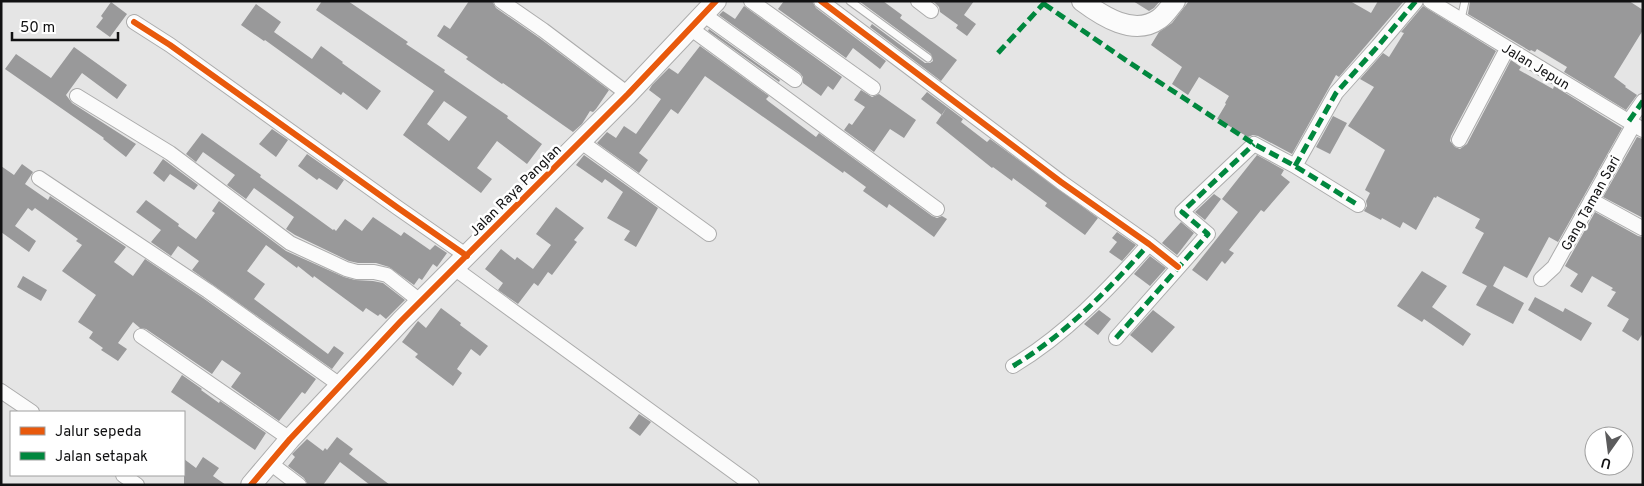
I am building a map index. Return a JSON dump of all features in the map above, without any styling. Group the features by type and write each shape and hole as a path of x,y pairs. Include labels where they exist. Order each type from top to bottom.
{"street":[{"path":"501,1 628,94"},
{"path":"751,1 873,88"},
{"path":"820,1 1061,182 1149,244 1178,267"},
{"path":"918,1 931,12"},
{"path":"1082,1 1114,21 1138,26 1158,20 1175,1"},
{"path":"1295,166 1336,92 1416,1"},
{"name":"Jalan Jepun","path":"1430,1 1635,125"},
{"path":"703,15 795,80"},
{"path":"703,15 937,209"},
{"name":"Jalan Raya Panglan","path":"251,485 290,439 420,301 628,94 703,15"},
{"path":"134,22 170,45 398,208 461,262 752,485"},
{"path":"1459,140 1507,48"},
{"path":"77,96 170,153 290,243 346,269 387,275 420,301"},
{"name":"Gang Taman Sari","path":"1541,279 1554,266 1635,125 1643,101"},
{"path":"580,142 709,234"},
{"path":"1116,338 1208,234 1182,212 1254,144 1295,166 1358,205"},
{"path":"39,178 208,291 340,385"},
{"path":"1591,200 1642,228"},
{"path":"1013,366 1034,354 1066,328 1108,288 1149,244"},
{"path":"141,336 290,439"},
{"path":"1,391 31,411"},
{"path":"270,463 299,485"},
{"path":"124,476 137,485"}],"lane":[{"path":"850,1 928,58"},
{"path":"1461,19 1465,1"}],"building":[{"path":"322,1 348,1 408,42 406,44 508,116 507,118 542,144 527,164 497,141 477,168 492,179 481,193 403,135 434,91 316,10","holes":["444,101 467,117 449,141 427,124"]},
{"path":"469,1 492,1 496,8 609,90 596,109 593,112 590,111 582,124 573,132 466,59 468,57 437,36 444,25 450,29"},
{"path":"784,1 812,1 816,8 886,61 880,69 853,48 846,58 778,9"},
{"path":"859,1 883,1 902,15 900,18 957,60 941,81 870,27 872,24 925,63 933,61 931,54"},
{"path":"933,1 974,1 964,15 976,24 967,36 956,28 958,25 940,12 939,7"},
{"path":"1133,1 1160,1 1149,11"},
{"path":"1189,1 1350,1 1371,13 1378,1 1404,1 1339,77 1336,75 1292,154 1258,136 1248,137 1217,119 1229,96 1199,77 1188,95 1172,84 1182,67 1151,45 1159,32 1172,23"},
{"path":"1470,1 1629,1 1643,10 1643,30 1614,77 1637,95 1626,110 1564,72 1567,67 1537,49 1535,52 1530,51 1468,14"},
{"path":"111,2 127,14 110,37 96,27"},
{"path":"256,4 281,22 274,32 312,59 321,46 381,91 367,110 343,92 341,95 241,25"},
{"path":"744,6 842,77 833,90 828,86 821,96 803,83 803,77 800,73 719,15 723,11 735,19"},
{"path":"1423,6 1496,51 1451,136 1450,141 1455,147 1460,149 1467,144 1511,60 1521,67 1519,70 1553,89 1554,86 1622,128 1558,242 1549,237 1527,278 1504,266 1493,286 1524,303 1513,324 1476,305 1487,286 1462,273 1484,233 1475,228 1480,219 1437,196 1436,198 1434,197 1416,230 1403,222 1400,228 1364,211 1370,193 1365,190 1385,150 1348,126 1374,87 1360,79 1383,53 1389,57 1404,33 1401,32"},
{"path":"709,29 780,80 779,82 708,31"},
{"path":"700,46 769,96 766,99 768,101 816,137 819,133 932,216 937,218 942,216 947,219 934,237 889,204 887,208 863,191 866,187 844,171 843,173 705,76 678,114 671,109 639,153 648,160 639,173 597,143 607,132 616,138 624,126 636,134 661,99 649,90 652,85 669,68 678,74"},
{"path":"74,47 127,85 117,99 82,73 66,95 72,103 136,144 126,157 104,138 5,69 16,54 51,78"},
{"path":"861,90 872,97 879,94 916,120 904,138 890,129 874,152 844,130 849,123 852,125 865,107 854,100"},
{"path":"927,92 947,107 942,115 921,99"},
{"path":"947,107 963,119 961,122 987,142 990,139 1098,218 1085,235 1045,206 1047,203 1013,178 1012,181 992,168 936,123"},
{"path":"1333,116 1347,123 1330,154 1316,147"},
{"path":"272,129 288,140 276,157 259,144"},
{"path":"202,133 333,230 336,231 345,219 362,231 373,217 401,236 404,232 430,250 435,245 447,253 437,267 433,264 422,280 419,278 414,285 389,267 376,263 349,261 295,235 286,229 294,217 254,188 246,199 227,185 235,175 203,152 196,162 186,154"},
{"path":"1637,137 1643,139 1643,218 1603,197"},
{"path":"307,154 344,180 337,190 319,178 317,180 298,166"},
{"path":"584,155 658,208 636,247 624,240 630,231 607,218 623,192 605,179 602,183 576,165"},
{"path":"1257,155 1284,170 1281,175 1290,182 1264,212 1261,210 1229,250 1234,253 1225,264 1222,261 1207,281 1192,270 1238,212 1222,199"},
{"path":"163,159 198,185 194,190 170,174 164,182 153,173"},
{"path":"22,164 33,172 25,184 48,200 50,196 126,247 114,262 133,276 145,259 316,379 305,394 302,392 279,421 231,387 241,373 222,360 212,374 133,322 118,343 127,349 118,361 101,350 103,348 89,338 93,332 78,322 96,295 62,271 82,245 76,241 78,239 35,208 32,211 28,208 15,226 36,241 29,252 1,232 1,166 14,175"},
{"path":"1214,194 1221,199 1205,220 1195,212"},
{"path":"146,200 196,239 215,213 212,211 219,201 286,251 344,277 383,283 405,300 386,319 366,308 363,312 314,276 313,278 298,266 297,268 266,245 247,271 265,284 254,299 328,354 334,346 344,353 332,369 192,270 199,261 178,246 171,256 151,242 161,230 136,212"},
{"path":"556,207 584,228 574,240 577,242 552,275 548,272 538,286 534,283 518,304 498,290 503,283 485,269 501,249 515,260 517,257 533,269 551,245 536,234"},
{"path":"1595,212 1643,237 1643,333 1638,341 1622,331 1629,319 1607,306 1616,292 1611,290 1613,288 1592,276 1582,293 1570,286 1578,274 1565,266"},
{"path":"1181,222 1194,233 1177,255 1162,243"},
{"path":"1117,232 1136,245 1122,261 1109,252 1117,242 1112,238"},
{"path":"1150,256 1166,268 1150,286 1134,274"},
{"path":"1422,271 1447,286 1432,307 1471,334 1463,346 1424,319 1422,322 1397,306"},
{"path":"23,276 47,290 41,301 17,287"},
{"path":"1535,297 1563,312 1565,308 1592,323 1581,341 1528,310"},
{"path":"441,308 488,346 480,356 471,349 457,369 462,373 453,386 415,357 418,354 402,342 418,321 426,328"},
{"path":"1099,310 1111,319 1098,335 1084,324"},
{"path":"1153,310 1175,327 1152,353 1130,335"},
{"path":"182,375 219,403 220,401 266,433 255,450 171,392"},
{"path":"639,414 651,422 640,436 629,428"},
{"path":"337,437 353,449 349,454 390,485 370,485 340,462 323,485 308,485 304,478 288,466 295,457 292,454 307,439 323,451 325,448 327,450"},
{"path":"203,457 219,468 213,476 226,485 184,485 185,460 196,468"}],"marked path":[{"path":"998,53 1046,1"},
{"path":"1295,166 1336,93 1416,1"},
{"path":"1044,4 1254,144 1295,166 1358,205"},
{"path":"1629,121 1643,101"},
{"path":"1116,338 1208,234 1182,212 1254,144"},
{"path":"1013,366 1051,340 1086,310 1149,244"}],"cycle path":[{"path":"251,485 290,439 401,321 628,94 716,1"},
{"path":"821,1 1061,182 1149,244 1178,267"},
{"path":"134,22 170,45 467,256"}]}
